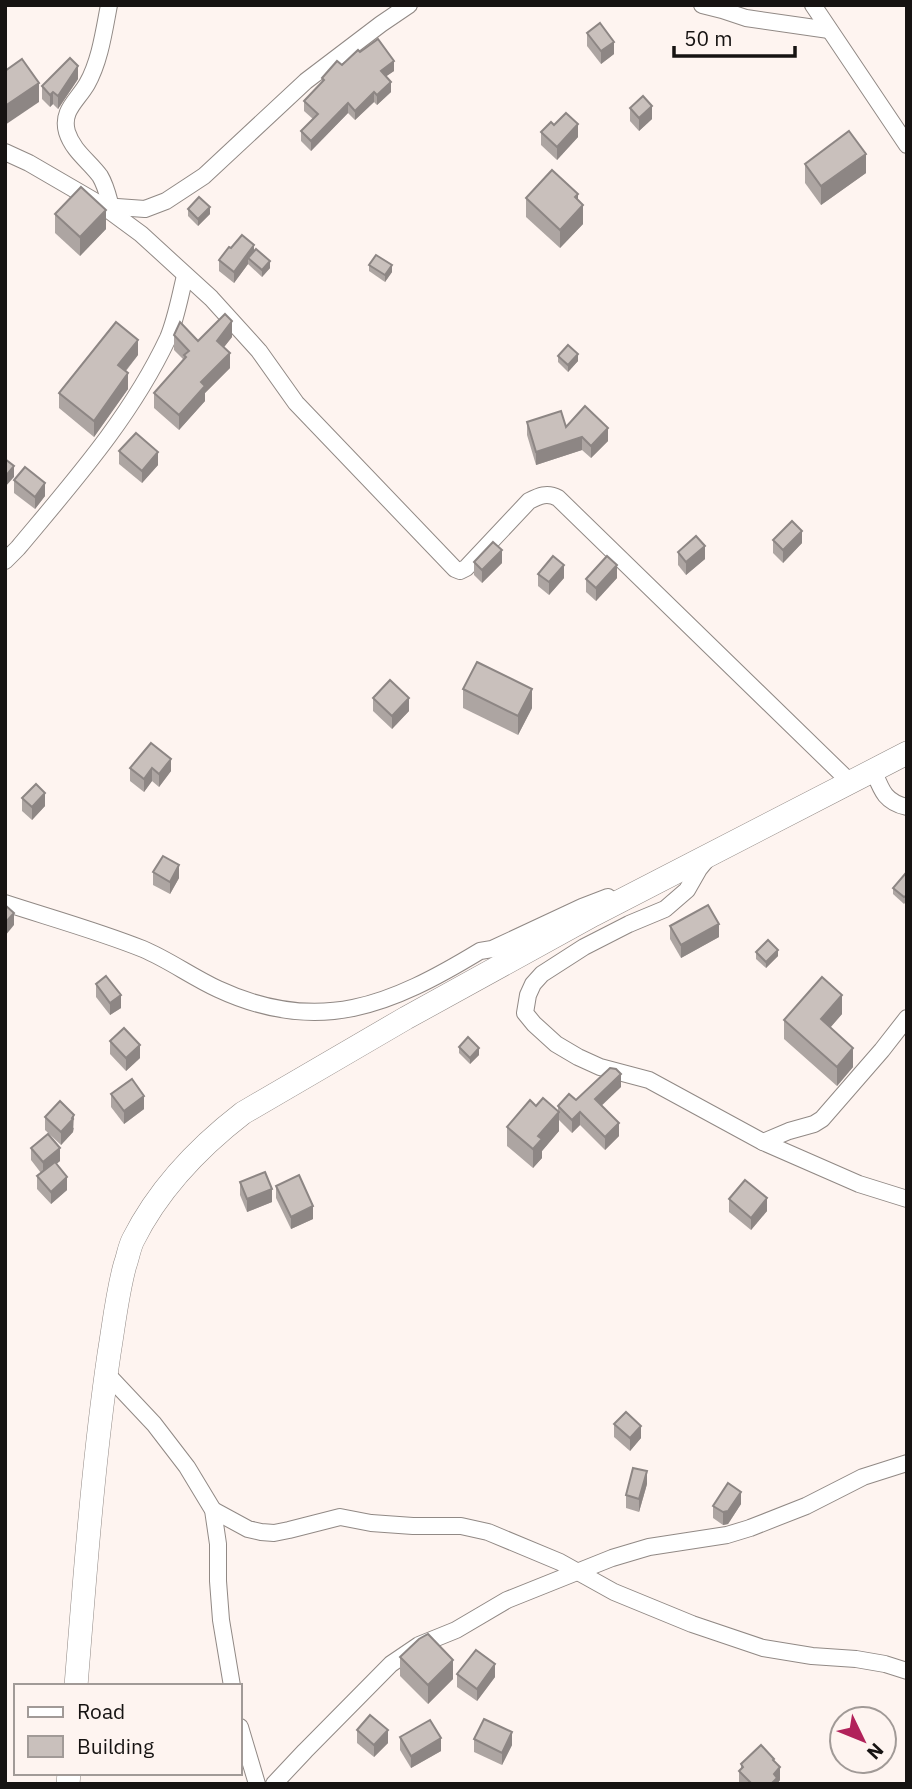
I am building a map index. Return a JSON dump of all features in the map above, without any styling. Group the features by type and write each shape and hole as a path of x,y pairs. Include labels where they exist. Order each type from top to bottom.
{"street":[{"path":"107,206 106,187 73,146 65,122 67,112 87,84 95,65 109,5"},
{"path":"107,206 145,209 186,189 204,176 306,81 409,5"},
{"path":"702,5 746,18 829,30"},
{"path":"813,5 906,140"},
{"path":"5,152 107,206 211,298 244,333 296,403 455,569 460,571 466,568 529,501 539,496 553,495 849,782"},
{"path":"5,561 99,449 130,405 169,336 185,276"},
{"path":"76,1684 91,1506 118,1291 132,1242 150,1210 175,1177 224,1127 243,1112 593,915 907,753"},
{"path":"873,769 886,798 907,807"},
{"path":"712,854 699,869 687,890 664,909 584,947 542,974 528,995 525,1013 556,1044 600,1067 649,1080 763,1142 859,1184 907,1199"},
{"path":"5,903 143,949 219,989 247,1000 312,1013 374,1003 412,989 480,951 492,949 582,907 647,887"},
{"path":"763,1142 822,1119 907,1018"},
{"path":"106,1373 154,1424 179,1456 213,1510 218,1544 221,1620 232,1684"},
{"path":"274,1784 370,1683 406,1652 456,1630 507,1600 612,1558 649,1547 727,1535 750,1528 806,1506 863,1476 907,1463"},
{"path":"213,1510 248,1528 274,1533 340,1517 371,1523 461,1526 488,1532 580,1573 614,1592 692,1624 763,1648 812,1656 856,1659 907,1671"},
{"path":"242,1734 257,1784"}],"building":[{"path":"600,23 614,42 601,51 587,33"},
{"path":"378,39 394,61 381,71 391,82 377,95 374,92 355,111 348,103 311,141 301,131 318,114 304,101 337,61 342,65 358,50 360,52"},
{"path":"70,58 78,66 58,96 53,92 50,95 42,86"},
{"path":"22,59 39,83 5,106 5,71"},
{"path":"643,96 652,106 639,118 630,108"},
{"path":"566,113 578,124 557,147 541,132 551,122 554,125"},
{"path":"849,131 866,154 821,186 805,164"},
{"path":"552,170 578,194 575,197 583,205 560,230 526,198"},
{"path":"81,187 106,210 80,237 55,214"},
{"path":"199,197 210,207 198,219 188,209"},
{"path":"242,235 254,245 234,272 219,260"},
{"path":"256,249 270,261 262,270 248,258"},
{"path":"376,255 392,265 385,275 369,265"},
{"path":"225,314 232,321 217,341 230,353 201,382 205,386 179,415 154,393 189,351 174,335 180,322 198,341"},
{"path":"116,322 138,340 118,365 128,373 94,421 59,393"},
{"path":"568,345 578,354 568,365 558,356"},
{"path":"585,406 608,428 591,446 582,437 536,452 527,422 561,411 566,427"},
{"path":"136,433 158,452 142,471 119,451"},
{"path":"5,459 14,466 5,477"},
{"path":"25,467 45,483 35,497 14,480"},
{"path":"792,521 802,531 783,550 773,540"},
{"path":"696,536 705,546 686,562 678,552"},
{"path":"493,542 502,550 482,570 474,562"},
{"path":"553,556 564,565 549,582 538,574"},
{"path":"607,556 617,565 596,588 586,579"},
{"path":"477,662 532,689 518,716 463,689"},
{"path":"390,680 409,698 392,716 373,698"},
{"path":"151,743 171,759 159,774 152,768 144,779 130,768"},
{"path":"36,784 45,793 32,807 22,798"},
{"path":"163,856 179,865 170,882 153,872"},
{"path":"905,874 907,895 904,897 893,888"},
{"path":"5,905 14,913 5,923"},
{"path":"708,905 719,924 681,945 670,926"},
{"path":"768,940 778,950 766,962 756,952"},
{"path":"106,976 121,995 110,1003 96,984"},
{"path":"822,977 842,995 821,1019 853,1048 837,1067 784,1020"},
{"path":"124,1028 140,1045 126,1058 110,1041"},
{"path":"468,1037 479,1048 470,1058 459,1047"},
{"path":"610,1068 621,1074 595,1099 619,1123 605,1137 580,1112 572,1120 558,1106 569,1094 576,1100"},
{"path":"132,1079 144,1096 124,1111 111,1094"},
{"path":"543,1098 559,1112 538,1136 542,1139 533,1149 507,1127 530,1100 536,1106"},
{"path":"60,1101 74,1115 61,1132 45,1117"},
{"path":"48,1134 60,1148 43,1162 31,1148"},
{"path":"55,1162 67,1177 51,1192 37,1176"},
{"path":"265,1172 272,1189 247,1199 240,1182"},
{"path":"299,1175 313,1206 291,1217 276,1186"},
{"path":"745,1180 767,1198 751,1218 729,1199"},
{"path":"626,1412 641,1426 630,1438 614,1424"},
{"path":"633,1468 647,1471 639,1499 626,1495"},
{"path":"728,1483 741,1492 728,1511 723,1512 713,1506"},
{"path":"428,1634 453,1660 428,1685 400,1657"},
{"path":"476,1650 495,1664 477,1689 457,1674"},
{"path":"370,1715 388,1730 374,1745 357,1730"},
{"path":"484,1719 512,1732 502,1753 474,1739"},
{"path":"430,1720 441,1738 411,1756 400,1737"},
{"path":"761,1745 780,1767 774,1774 777,1778 771,1784 752,1784 739,1771 743,1767 741,1764"}]}
